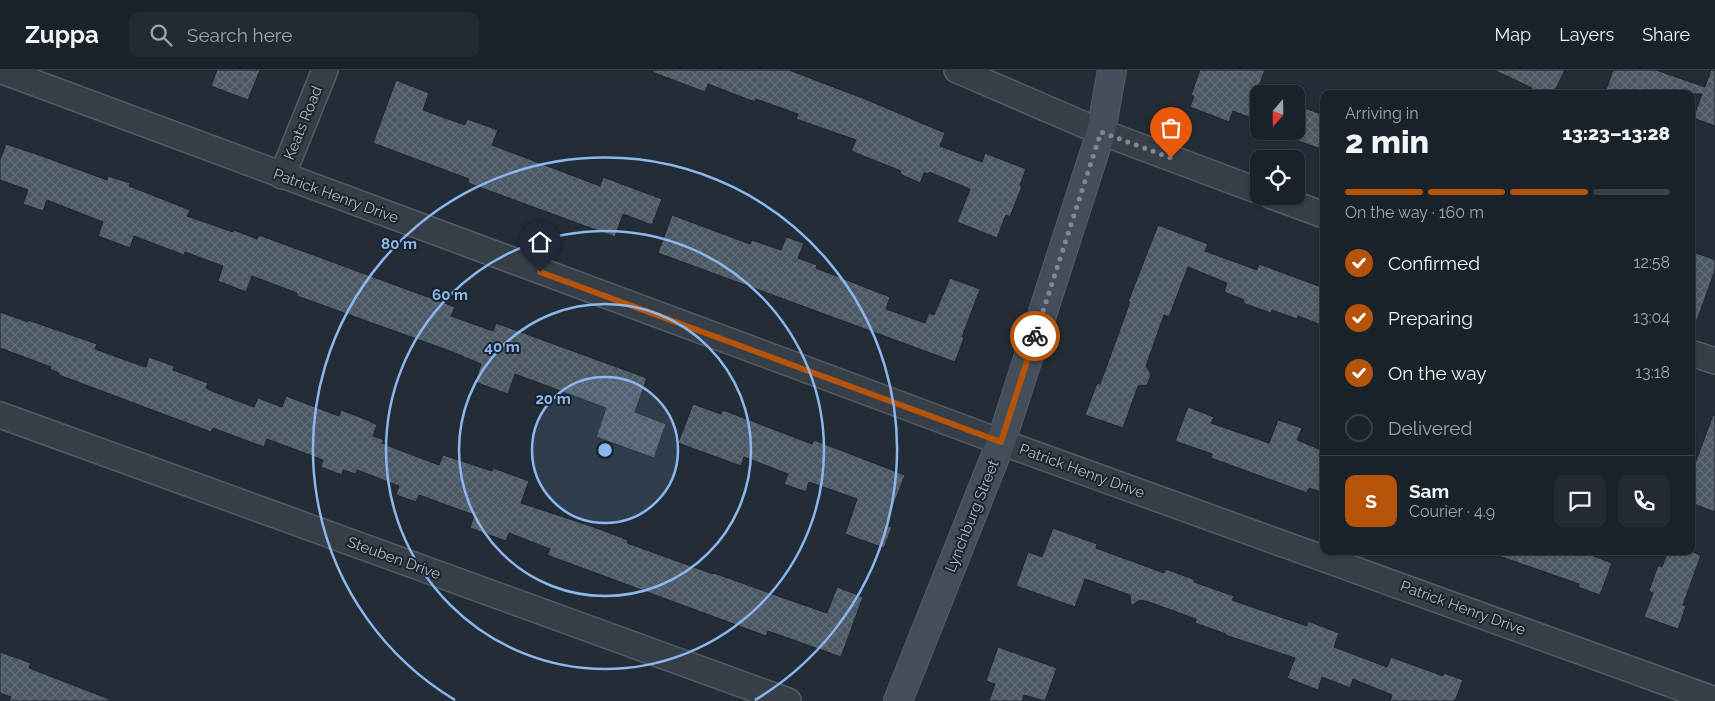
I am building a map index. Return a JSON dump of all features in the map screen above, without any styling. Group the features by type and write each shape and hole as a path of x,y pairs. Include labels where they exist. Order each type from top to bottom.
{"street":[{"name":"Patrick Henry Drive","path":"0,70 1001,442 1712,695"},
{"name":"Keats Road","path":"282,176 324,70"},
{"path":"957,70 1101,132 1250,188"},
{"name":"Lynchburg Street","path":"898,701 1001,442 1101,132 1112,70"},
{"path":"1295,205 1320,214"},
{"path":"1695,354 1715,361"},
{"name":"Steuben Drive","path":"0,415 788,701"}],"building":[{"path":"217,70 260,70 248,100 211,86"},
{"path":"653,70 789,70 865,99 945,133 940,146 982,162 985,153 1026,169 1020,185 1022,186 1010,217 1006,215 997,238 957,222 970,189 929,172 928,174 924,173 920,183 900,174 901,171 851,151 856,140 796,119 798,114 756,99 755,102 708,84 705,92 652,72"},
{"path":"1200,70 1265,70 1259,85 1250,85 1250,118 1233,111 1229,122 1190,107 1194,96 1191,95"},
{"path":"1494,70 1565,70 1555,90 1531,90 1532,88"},
{"path":"1613,70 1656,70 1705,87 1711,70 1715,70 1715,126 1695,119 1695,113 1702,94 1695,94 1695,90 1606,90"},
{"path":"396,80 429,93 423,110 465,125 467,119 498,130 492,145 600,186 603,177 662,199 652,225 623,214 615,237 468,183 469,179 373,143"},
{"path":"1305,108 1320,114 1320,149 1296,140 1305,140"},
{"path":"6,144 107,180 108,176 130,183 129,186 190,210 187,216 257,239 259,235 455,307 451,316 493,331 496,323 647,378 635,412 666,424 654,458 596,437 606,408 515,374 508,394 475,382 481,364 450,351 297,296 297,293 252,276 246,292 218,281 223,266 185,252 184,255 134,236 130,248 98,236 103,222 47,200 43,211 23,204 28,190 0,180 0,160"},
{"path":"672,215 750,244 752,240 781,250 786,237 804,243 798,258 817,265 816,268 890,297 886,309 925,323 929,313 934,315 950,278 980,289 955,362 658,253"},
{"path":"1158,225 1208,244 1205,251 1257,270 1259,264 1320,287 1320,324 1298,316 1297,319 1272,310 1271,313 1243,303 1244,300 1224,292 1227,283 1188,267 1169,317 1164,315 1146,366 1151,374 1147,385 1138,386 1123,428 1085,415 1097,383 1100,384 1130,302 1128,302"},
{"path":"1695,252 1715,260 1715,270 1695,326"},
{"path":"0,312 97,344 95,349 142,366 146,367 149,357 174,366 173,370 208,383 206,388 254,407 258,398 282,407 286,396 339,416 341,410 377,425 373,436 384,440 382,443 439,465 443,455 492,471 493,468 529,481 521,503 591,526 628,540 627,543 827,613 837,587 863,597 841,657 768,631 766,636 547,555 550,549 509,533 506,541 470,528 474,515 419,495 416,502 396,495 399,486 357,470 356,474 343,470 342,475 321,467 323,460 267,439 264,447 213,428 211,432 59,375 59,373 50,369 51,367 0,348"},
{"path":"693,404 721,414 723,410 812,444 814,440 905,475 886,525 892,527 884,548 845,534 857,499 809,482 806,492 784,484 788,474 744,457 741,466 678,443"},
{"path":"1188,407 1214,417 1211,423 1269,443 1278,420 1302,428 1297,440 1320,449 1320,492 1309,488 1307,493 1211,458 1212,454 1175,441"},
{"path":"1713,415 1715,416 1715,512 1695,504 1696,461"},
{"path":"1053,528 1097,544 1096,548 1164,573 1166,569 1195,580 1194,582 1234,596 1232,600 1307,626 1308,621 1339,633 1334,647 1387,667 1391,657 1443,676 1444,673 1463,680 1455,701 1390,701 1392,695 1353,679 1350,688 1322,677 1318,690 1287,678 1295,658 1225,635 1195,623 1196,619 1149,602 1140,600 1131,606 1130,595 1085,579 1075,607 1016,586 1028,552 1042,557"},
{"path":"1695,553 1701,555 1683,605 1686,606 1678,629 1644,617 1653,593 1649,591 1658,565 1662,567 1666,555 1695,555"},
{"path":"1496,555 1591,555 1612,563 1600,595 1578,587 1579,584"},
{"path":"998,647 1057,668 1045,701 1024,695 1022,701 989,701 995,684 986,681"},
{"path":"0,652 31,663 29,668 109,699 109,701 9,701 11,697 0,693"}],"way so far":[{"path":"1035,336 1101,132 1171,158"}],"route":[{"path":"540,272 1001,442 1035,336"}]}
